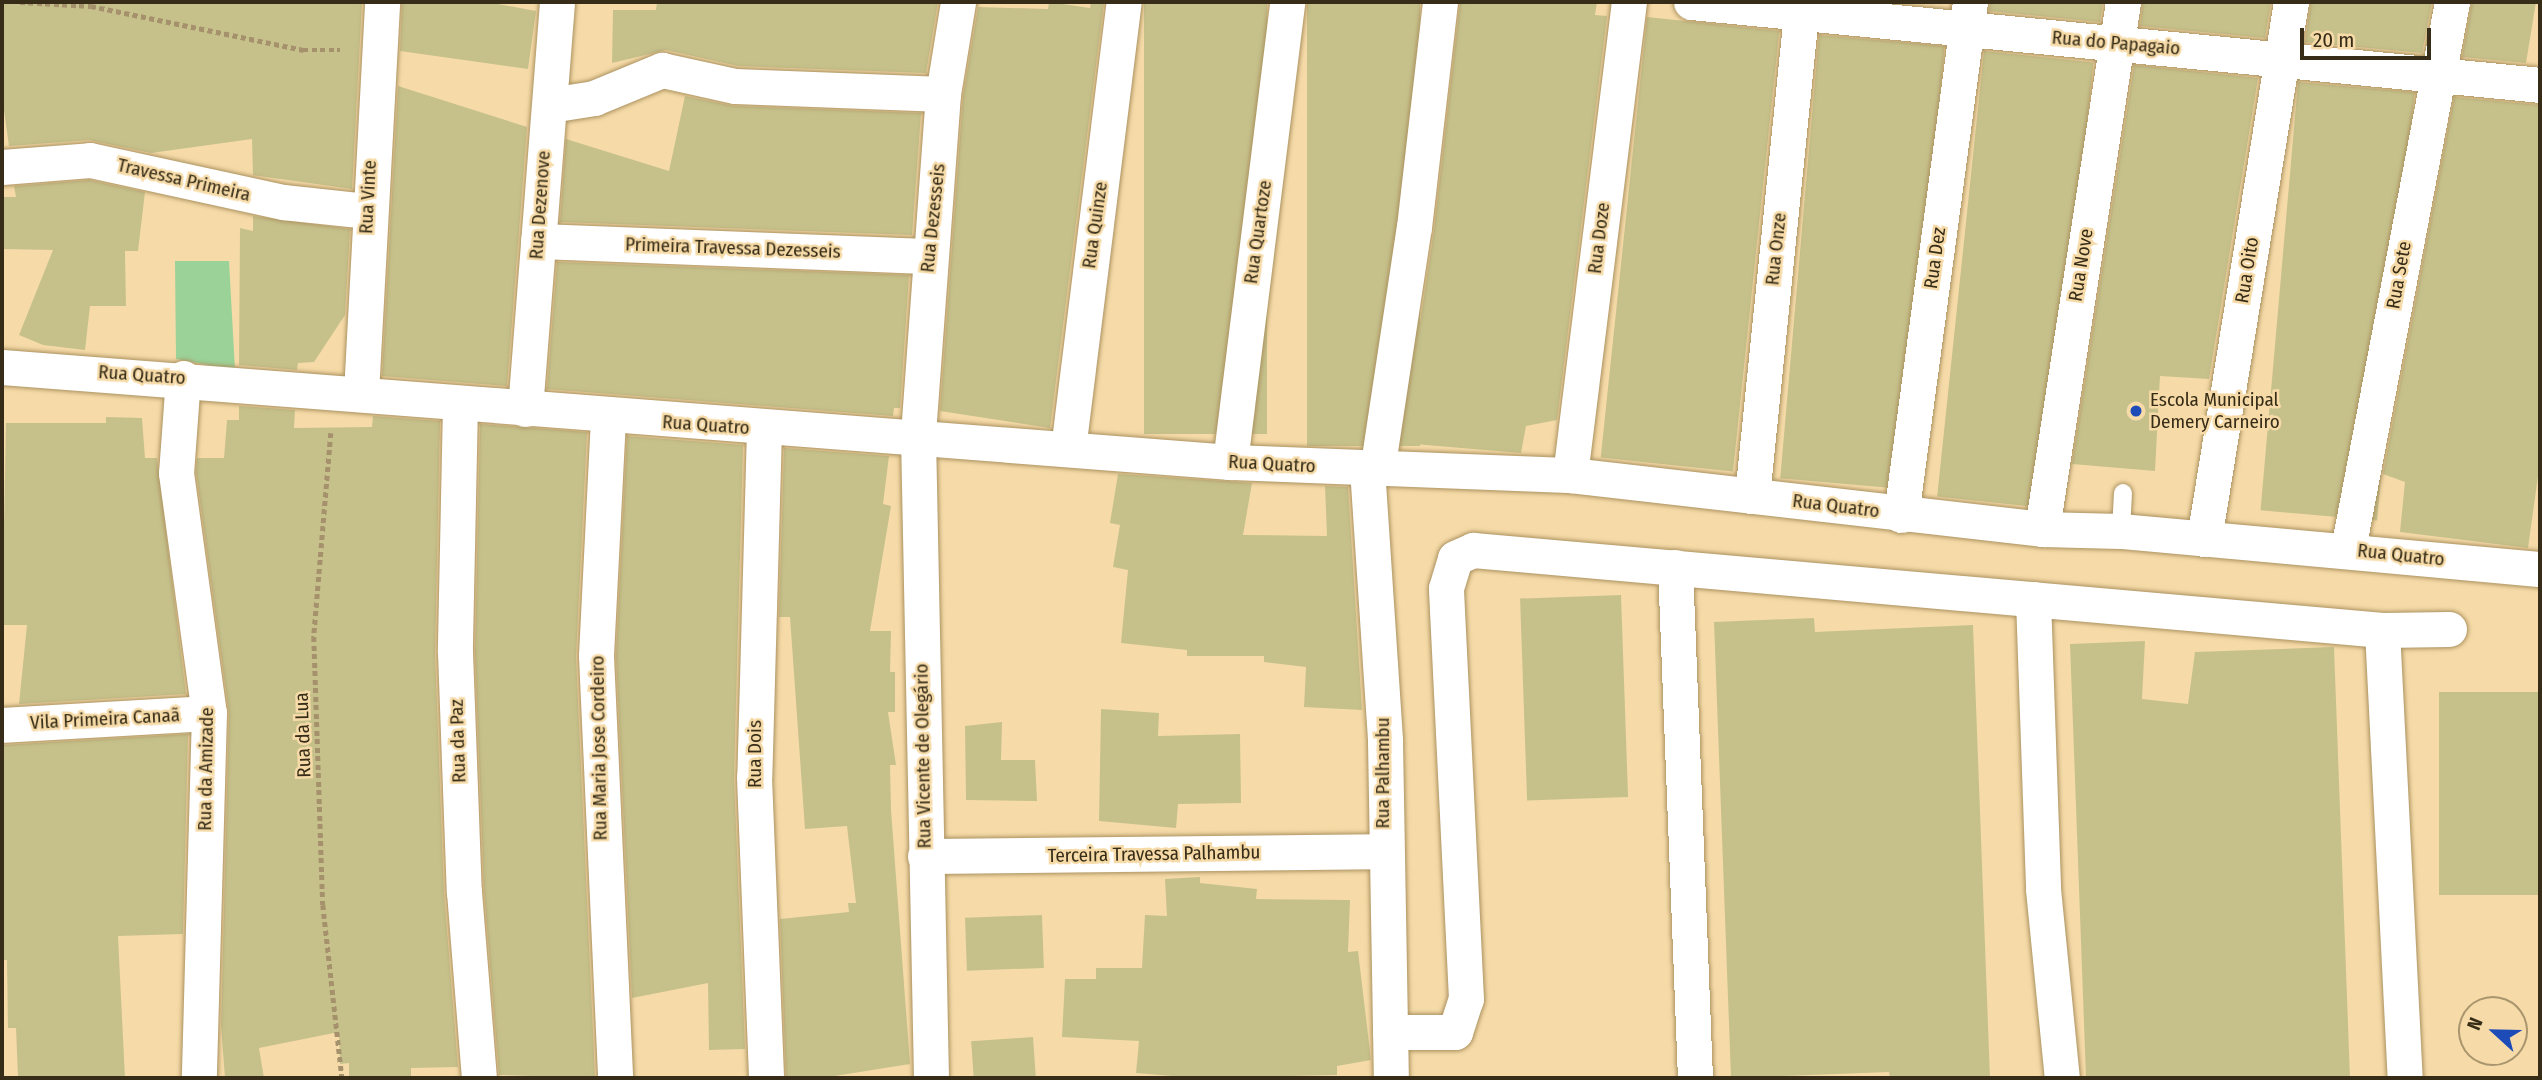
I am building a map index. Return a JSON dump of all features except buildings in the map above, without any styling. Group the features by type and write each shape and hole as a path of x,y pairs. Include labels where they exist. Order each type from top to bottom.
{"street":[{"name":"Rua Vinte","path":"348,392 367,211 382,2"},
{"name":"Rua Dezenove","path":"525,409 557,2"},
{"name":"Rua Dezesseis","path":"918,434 928,256 943,94 958,2"},
{"name":"Rua Quinze","path":"1068,449 1124,2"},
{"name":"Rua Quartoze","path":"1230,462 1287,2"},
{"path":"1372,466 1418,200 1440,2"},
{"name":"Rua Doze","path":"1570,475 1629,2"},
{"name":"Rua do Papagaio","path":"1691,2 1968,16 2115,43 2281,57 2435,78 2540,85"},
{"name":"Rua Nove","path":"2042,529 2123,2"},
{"name":"Rua Oito","path":"2204,539 2291,2"},
{"name":"Rua Sete","path":"2348,550 2435,78 2452,2"},
{"name":"Rua Onze","path":"1752,496 1801,8"},
{"name":"Rua Dez","path":"1901,515 1968,16"},
{"path":"551,105 594,98 662,70 734,86 943,94"},
{"name":"Travessa Primeira","path":"2,167 90,160 284,202 367,211"},
{"name":"Primeira Travessa Dezesseis","path":"538,241 928,256"},
{"name":"Rua Quatro","path":"2,366 183,377 608,418 764,429 918,434 1230,462 1570,475 1901,515 2042,529 2121,531 2540,569"},
{"name":"Rua da Amizade","path":"183,377 176,473 209,713 200,1078"},
{"name":"Rua da Paz","path":"460,404 455,652 464,891 479,1078"},
{"name":"Rua Maria Jose Cordeiro","path":"608,418 596,656 615,1078"},
{"name":"Rua Dois","path":"764,429 754,777 766,1078"},
{"name":"Rua Vicente de Olegário","path":"918,434 925,856 932,1078"},
{"name":"Rua Palhambu","path":"1372,466 1385,741 1383,851 1391,1078"},
{"path":"1390,1032 1455,1032 1466,999 1446,589 1455,558 1473,550 2382,629 2449,629"},
{"path":"1675,567 1695,1078"},
{"path":"2033,599 2043,889 2062,1078"},
{"path":"2382,629 2405,1078"},
{"name":"Vila Primeira Canaã","path":"2,725 209,713"},
{"name":"Terceira Travessa Palhambu","path":"925,856 1383,851"}],"lane":[{"path":"2121,531 2123,493"}],"path":[{"path":"20,2 91,6 303,50 377,49"},
{"name":"Rua da Lua","path":"342,1078 323,905 314,637 348,392"}],"green space":[{"path":"175,261 229,261 235,370 176,359"}],"place":[{"name":"Escola Municipal Demery Carneiro","path":"2136,411"}]}
